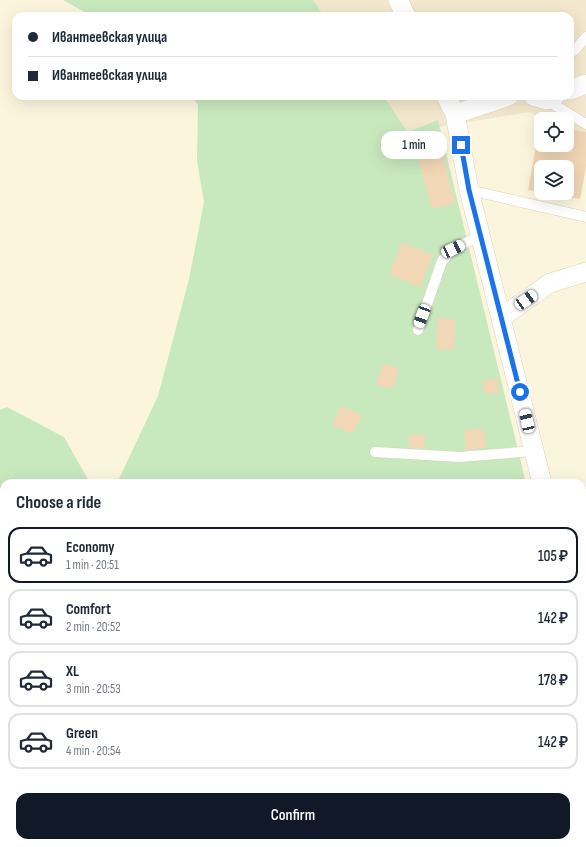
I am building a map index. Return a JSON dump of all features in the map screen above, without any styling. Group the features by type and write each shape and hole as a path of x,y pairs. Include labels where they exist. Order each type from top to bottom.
{"street":[{"path":"398,0 404,12"},
{"path":"574,88 586,84"},
{"path":"448,100 455,114 469,190 502,317 541,479"},
{"path":"455,114 498,100"},
{"path":"502,317 550,283 586,272"}],"lane":[{"path":"574,51 586,37"},
{"path":"550,100 586,124"},
{"path":"469,190 586,218"},
{"path":"418,330 442,261 453,249 480,236"},
{"path":"375,452 459,457 534,451"}],"shaded area":[{"path":"308,0 586,0 586,148 574,140 574,112 534,112 534,115 530,112 409,132 384,100 574,100 574,12 317,12"}],"green space":[{"path":"63,0 313,0 321,12 85,12"},
{"path":"194,100 386,100 408,132 438,120 525,479 119,479 158,396 189,279 204,202 197,161 198,104"},
{"path":"7,407 64,437 88,479 0,479 0,410"}],"building":[{"path":"574,130 586,132 586,167 580,199 574,198 574,160 534,160 534,191 528,190 535,152 574,152"},
{"path":"441,148 455,203 432,209 417,154"},
{"path":"402,242 433,255 420,287 389,274"},
{"path":"438,318 455,319 454,350 436,349"},
{"path":"383,363 399,368 392,389 376,385"},
{"path":"498,379 499,393 484,394 483,380"},
{"path":"341,406 362,416 352,434 332,424"},
{"path":"483,428 486,448 466,450 464,431"},
{"path":"425,434 425,448 409,448 408,435"}],"route":[{"path":"461,145 469,190 520,392"}]}
